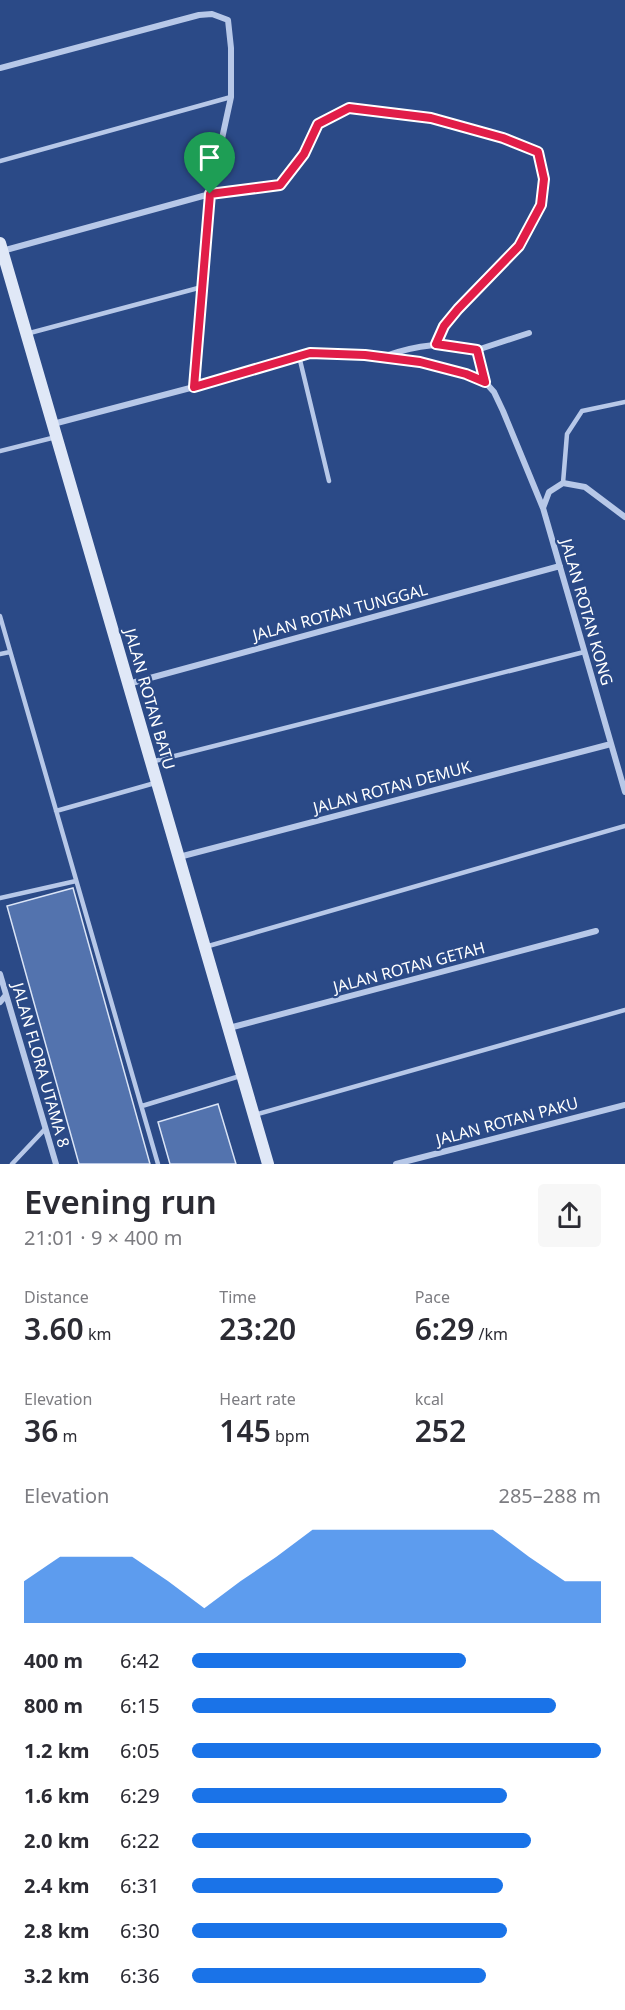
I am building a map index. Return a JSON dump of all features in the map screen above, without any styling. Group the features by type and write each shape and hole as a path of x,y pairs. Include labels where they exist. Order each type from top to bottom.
{"street":[{"path":"0,68 199,15 212,14 228,20 231,48 231,97 210,194 194,387"},
{"path":"1,247 210,194"},
{"name":"JALAN ROTAN BATU","path":"1,247 268,1164"},
{"path":"381,357 412,346 436,344 477,350 529,333"},
{"name":"JALAN ROTAN KONG","path":"477,350 485,382 494,392 503,411 543,508 625,792"},
{"path":"53,424 194,387 310,353 365,355 420,362 466,374 485,382"},
{"path":"543,508 549,492 563,483 585,487 625,517"},
{"name":"JALAN ROTAN TUNGGAL","path":"128,684 560,566"},
{"name":"JALAN ROTAN DEMUK","path":"179,857 611,744"},
{"name":"JALAN ROTAN GETAH","path":"229,1028 596,931"},
{"name":"JALAN FLORA UTAMA 8","path":"0,974 56,1164"},
{"path":"0,1002 6,995"},
{"name":"JALAN ROTAN PAKU","path":"396,1164 625,1104"}],"lane":[{"path":"0,161 231,97"},
{"path":"210,194 280,185 304,154 318,124 349,108 431,118 503,138 538,152 544,179 541,205 519,246 458,309 444,326 436,344"},
{"path":"26,334 202,287"},
{"path":"299,356 329,481"},
{"path":"563,483 567,434 582,411 625,402"},
{"path":"0,451 57,437"},
{"path":"0,616 158,1164"},
{"path":"0,654 10,652"},
{"path":"151,762 584,652"},
{"path":"56,811 157,782"},
{"path":"205,947 625,826"},
{"path":"0,898 76,881"},
{"path":"254,1115 625,1010"},
{"path":"142,1106 243,1076"},
{"path":"12,1164 45,1129"}],"building":[{"path":"73,888 150,1164 79,1164 7,906"},
{"path":"218,1104 236,1164 170,1164 158,1122"}],"route":[{"path":"349,108 431,118 503,138 538,152 544,179 541,205 519,246 458,309 444,326 436,344 477,350 485,382 466,374 420,362 365,355 310,353 194,387 210,194 280,185 304,154 318,124 349,108"}]}
